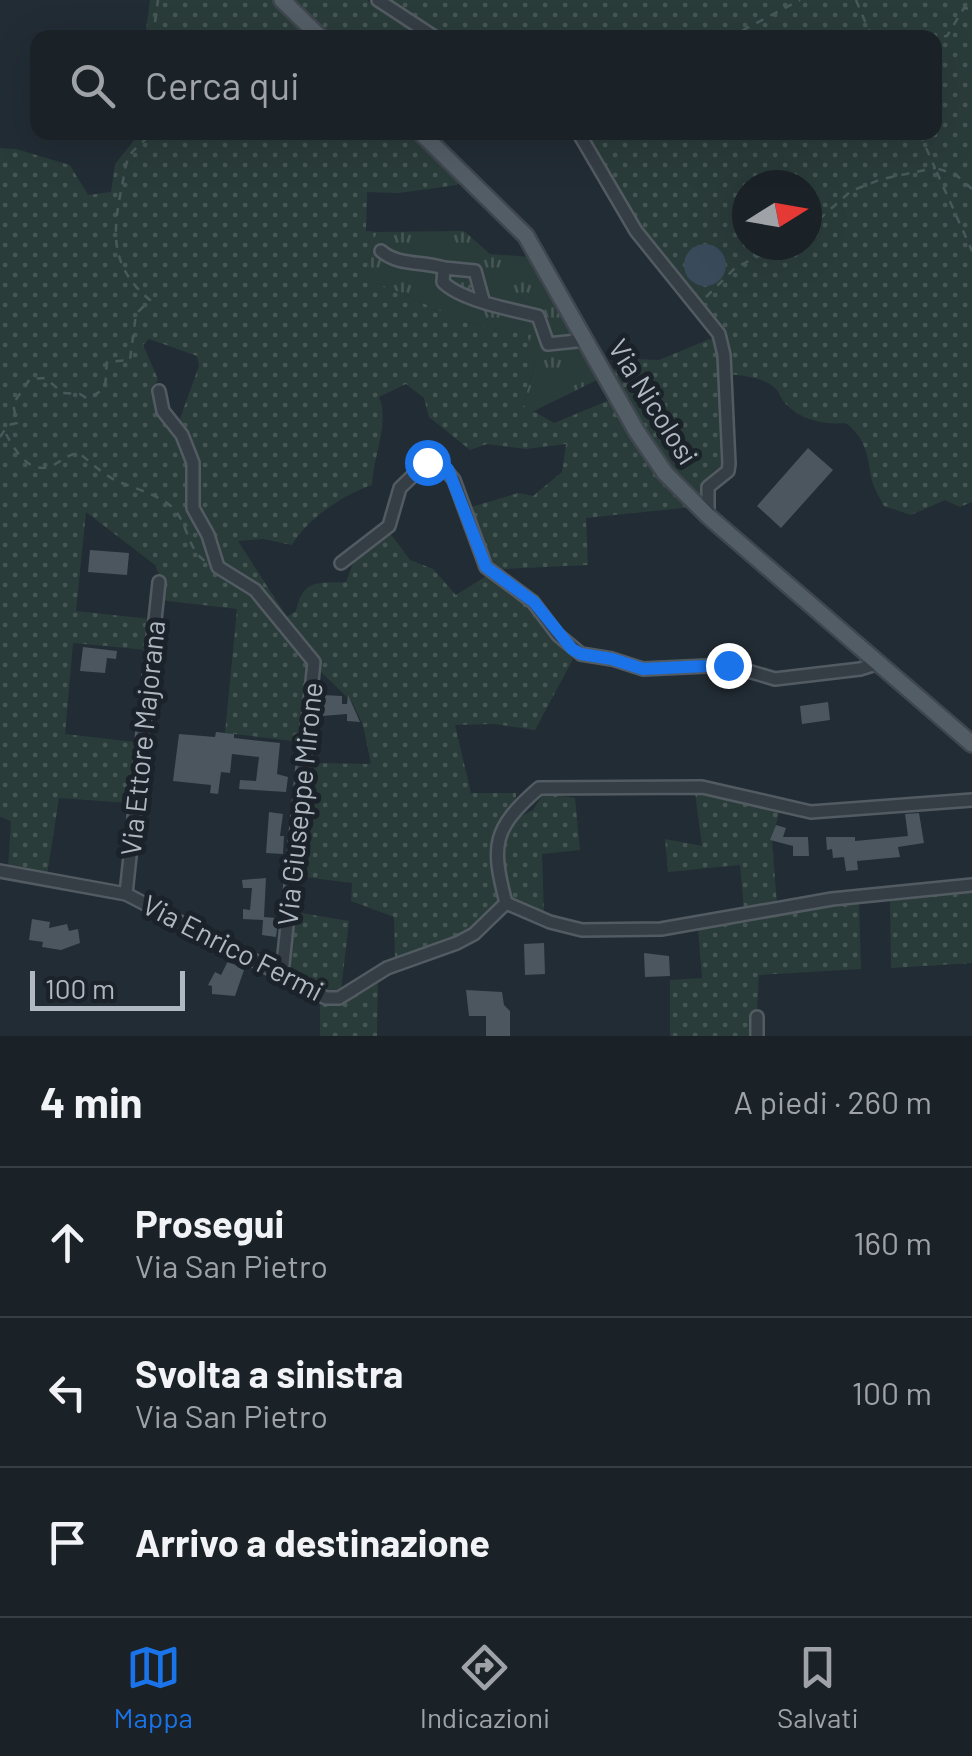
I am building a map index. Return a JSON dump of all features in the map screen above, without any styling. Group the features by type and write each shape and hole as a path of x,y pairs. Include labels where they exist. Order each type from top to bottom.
{"main road":[{"path":"282,0 314,30"},
{"name":"Via Nicolosi","path":"428,140 526,236 665,474 708,516 972,744"}],"street":[{"path":"378,0 424,30"},
{"path":"583,140 636,231 699,306 722,344 730,449 728,471 708,487 708,516"},
{"path":"381,251 390,258 474,271 484,300"},
{"path":"444,268 443,282 452,292 498,308 538,316 548,344 586,340"},
{"path":"159,391 163,411 182,435 193,463 193,508 208,534 217,563"},
{"path":"342,563 389,526 405,480 434,461 448,469 454,480 486,567 534,602 558,636 581,654 643,669 728,665 775,679 860,669 880,662"},
{"name":"Via Giuseppe Mirone","path":"217,563 264,600 314,662 282,974"},
{"name":"Via Ettore Majorana","path":"126,894 158,582"},
{"path":"972,800 811,812 702,787 540,788 517,807 499,838 495,856 506,904 582,930 661,929 832,899 972,884"},
{"name":"Via Enrico Fermi","path":"0,870 126,894 326,998 339,998 387,968 474,934 493,912 506,904"},
{"path":"757,1017 757,1036"}],"path":[{"path":"154,30 158,0"},
{"path":"743,30 800,0"},
{"path":"856,0 869,30"},
{"path":"942,37 947,36 964,8 972,9"},
{"path":"0,437 8,425 17,422 13,404 30,380 45,378 63,393 88,399 104,390 106,362 130,360 136,314 150,300 132,285 120,261 115,218 130,155 144,140"},
{"path":"923,140 972,250"},
{"path":"822,217 851,191 882,179 936,168 956,174 972,189"},
{"path":"699,306 735,268 751,260"},
{"path":"4,432 16,453 34,466 50,466 79,453 118,481 163,501 175,510 199,557 217,563"}],"green space":[{"path":"150,0 274,0 306,30 146,30"},
{"path":"291,0 367,0 414,30 323,30"},
{"path":"385,0 972,0 972,502 960,507 945,500 911,515 884,506 857,434 846,423 821,422 791,409 766,382 728,374 717,321 647,236 586,140 942,140 942,30 433,30"},
{"path":"134,140 420,140 462,180 457,185 399,193 367,192 366,231 377,232 367,263 376,283 472,323 526,328 535,364 523,405 554,423 612,399 655,472 692,507 586,518 588,565 502,569 490,559 471,507 518,493 533,496 562,472 566,444 526,449 487,444 470,450 429,417 424,398 406,384 379,397 383,418 372,485 327,509 292,545 263,539 238,541 287,617 296,611 307,588 319,583 346,582 354,561 389,532 410,560 433,569 456,595 488,575 530,608 573,659 535,730 495,724 455,725 471,793 516,793 516,797 496,846 499,901 470,933 448,944 395,960 394,917 351,901 352,883 297,876 309,763 371,764 363,725 352,702 318,669 313,653 266,598 220,566 197,508 194,459 178,424 199,366 197,356 149,339 143,345 158,379 154,403 186,452 192,474 193,516 216,568 263,601 310,659 302,742 225,733 237,609 160,600 163,583 155,565 86,512 76,611 150,619 147,650 73,643 65,734 135,742 130,803 59,798 47,875 8,868 11,821 0,817 0,148 70,165 88,195 111,192 115,164"},
{"path":"464,231 490,254 531,257 573,330 574,346 585,349 601,378 532,412 523,405 535,365 526,329 472,323 376,283 367,263 377,232"},
{"path":"717,336 722,356 725,470 719,474 705,506 668,469 610,373 635,359 659,360"},
{"path":"695,792 780,809 772,840 777,905 744,910 740,865 668,872 665,839 702,846"},
{"path":"544,793 575,798 580,850 542,854 544,915 511,897 499,852 514,819 533,810"},
{"path":"972,890 972,963 891,968 890,897"},
{"path":"859,902 861,969 759,975 752,1036 670,1036 670,980 702,978 698,928"},
{"path":"295,912 349,921 341,991 321,990 289,971"},
{"path":"378,978 377,1036 320,1036 320,1000"}],"water":[{"path":"705,244 720,250 726,265 720,280 705,286 690,280 684,265 690,250"}],"building":[{"path":"808,448 833,470 781,528 757,506"},
{"path":"90,550 129,553 127,575 88,572"},
{"path":"83,647 117,651 116,659 107,658 105,673 80,671"},
{"path":"323,695 342,696 342,704 347,704 348,695 360,722 347,721 347,714 322,716"},
{"path":"828,702 830,720 802,724 800,706"},
{"path":"216,732 280,743 277,774 288,777 286,792 239,789 240,780 256,781 259,757 232,754 230,773 221,772 218,794 210,793 211,785 173,781 179,734 215,737"},
{"path":"269,812 283,814 283,854 266,853"},
{"path":"919,813 924,843 898,847 900,857 857,861 858,870 846,871 844,857 833,858 832,849 827,850 826,837 855,837 855,841 908,836 905,814"},
{"path":"776,825 786,828 783,837 808,837 809,856 793,856 793,846 770,840"},
{"path":"266,878 264,917 276,918 276,937 262,935 263,920 243,919 243,909 250,910 252,888 243,888 242,880"},
{"path":"32,919 50,922 49,928 67,924 69,931 78,929 80,943 61,950 42,947 43,942 29,940"},
{"path":"544,943 545,974 525,975 524,944"},
{"path":"644,953 669,956 670,976 645,977"},
{"path":"228,961 244,970 235,996 212,994 212,986 208,985 215,972 221,975"},
{"path":"466,990 502,992 504,1005 510,1011 510,1036 486,1036 486,1016 469,1016"}],"route":[{"path":"427,462 440,462 448,469 486,567 534,602 572,649 643,669 728,665"}]}
